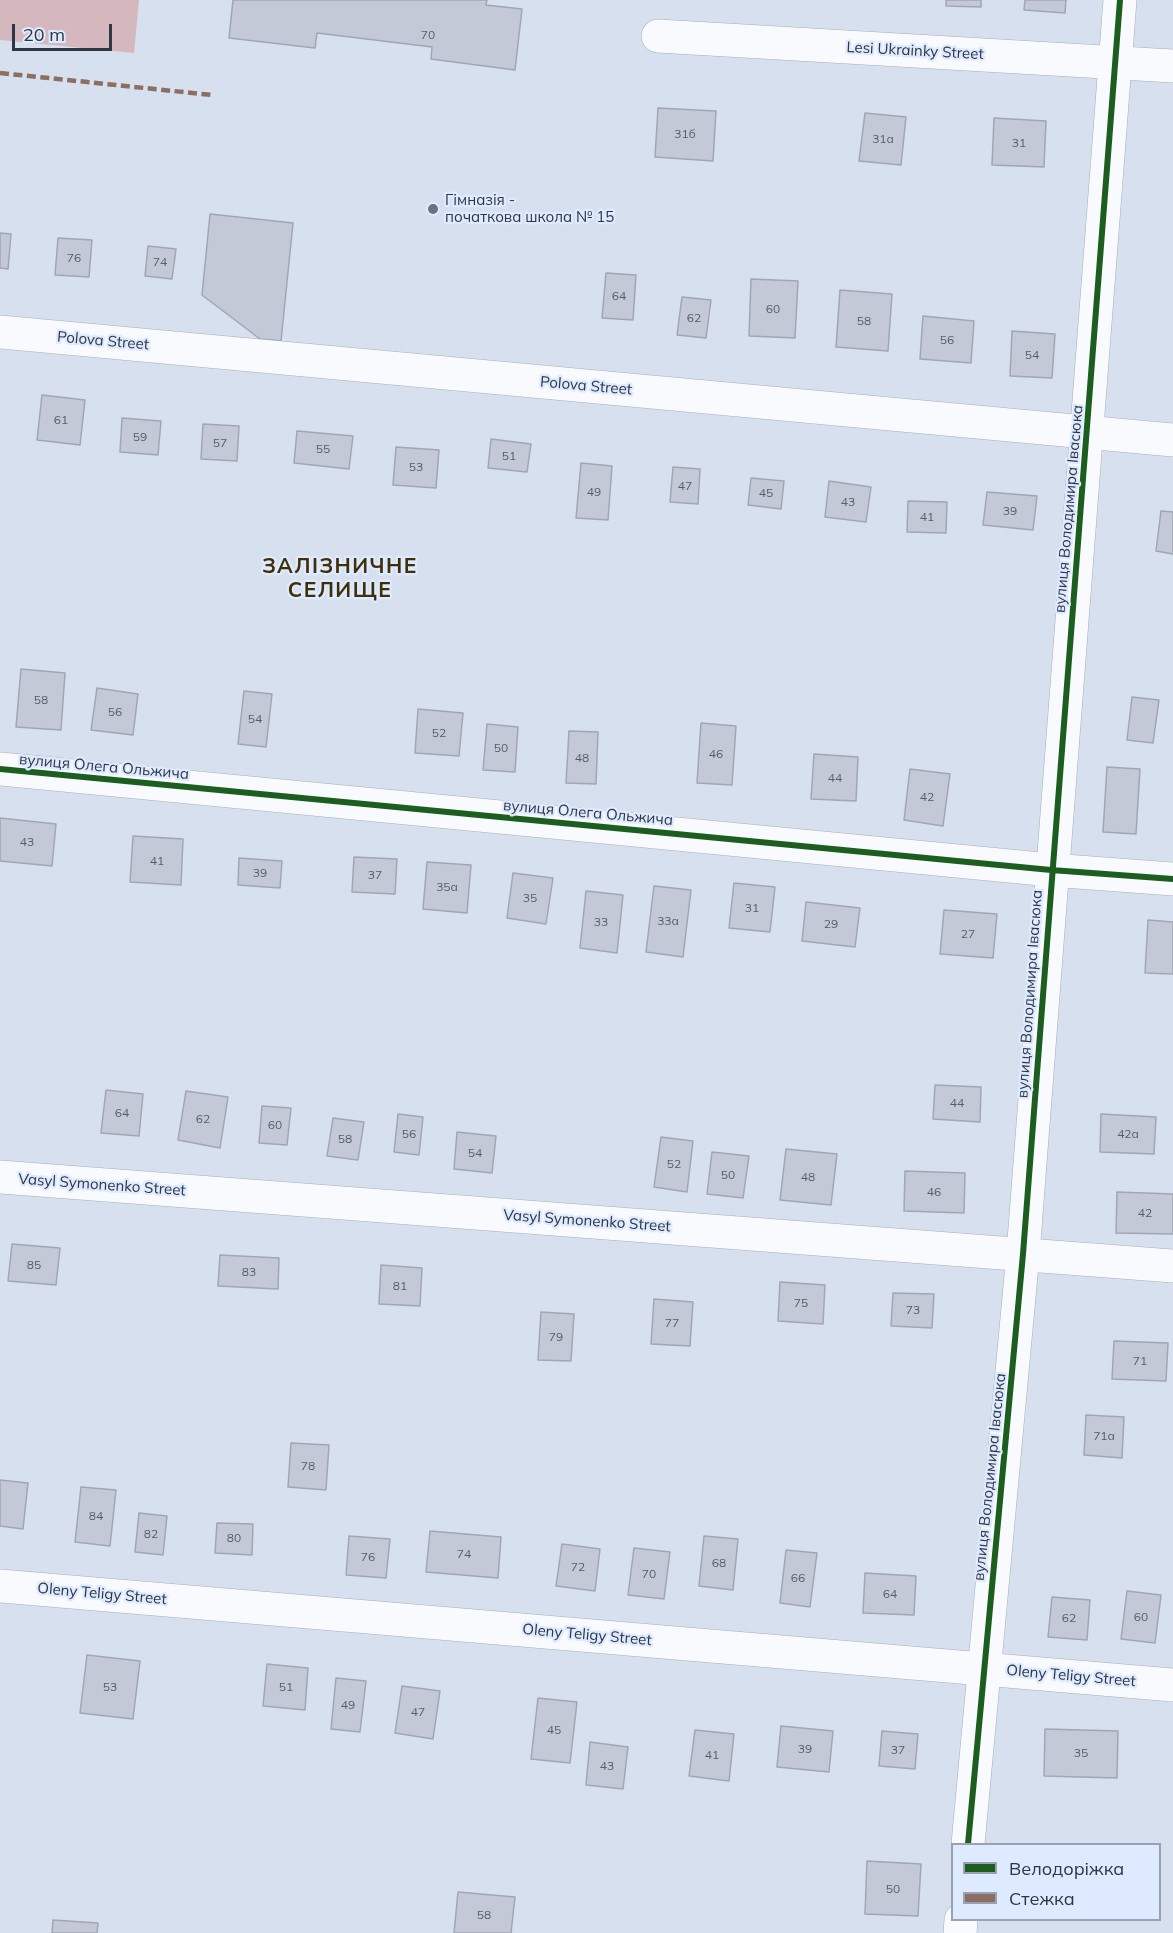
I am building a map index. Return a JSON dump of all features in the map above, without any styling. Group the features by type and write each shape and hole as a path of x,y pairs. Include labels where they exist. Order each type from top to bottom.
{"street":[{"name":"вулиця Володимира Івасюка","path":"968,1843 1023,1254 1120,0"},
{"name":"Lesi Ukrainky Street","path":"658,36 1173,66"},
{"name":"Polova Street","path":"0,332 1173,440"},
{"name":"вулиця Олега Ольжича","path":"0,769 1051,870 1173,879"},
{"name":"Vasyl Symonenko Street","path":"0,1177 1173,1266"},
{"name":"Oleny Teligy Street","path":"0,1586 1173,1685"}],"shaded area":[{"path":"0,0 139,0 134,53 0,40"}],"building":[{"path":"233,0 487,0 486,5 522,9 515,70 431,59 432,47 317,33 315,48 229,38"},
{"path":"946,0 981,0 981,7 946,6"},
{"path":"1025,0 1066,0 1065,13 1024,10"},
{"path":"658,108 716,111 713,161 655,157"},
{"path":"865,113 906,117 901,165 859,161"},
{"path":"994,118 1046,121 1044,167 992,165"},
{"path":"210,214 293,223 281,341 260,339 202,295"},
{"path":"0,233 11,234 8,269 0,268"},
{"path":"58,238 92,240 89,277 55,275"},
{"path":"148,246 176,249 172,279 145,276"},
{"path":"606,273 636,275 633,320 602,318"},
{"path":"751,279 798,281 795,338 749,336"},
{"path":"840,290 892,294 888,351 836,347"},
{"path":"682,297 711,300 706,338 677,335"},
{"path":"923,316 974,321 971,363 920,359"},
{"path":"1012,331 1055,334 1052,378 1010,376"},
{"path":"42,395 85,400 80,445 37,440"},
{"path":"122,418 161,421 158,455 120,452"},
{"path":"203,424 239,426 237,461 201,459"},
{"path":"297,431 353,436 349,469 294,463"},
{"path":"491,439 531,444 527,472 488,468"},
{"path":"396,447 439,450 436,488 393,485"},
{"path":"581,463 612,466 608,520 576,518"},
{"path":"673,467 700,469 698,504 670,502"},
{"path":"751,478 784,481 781,509 748,505"},
{"path":"829,481 871,487 866,522 825,517"},
{"path":"987,492 1037,496 1033,530 983,525"},
{"path":"908,501 947,502 946,533 907,532"},
{"path":"1161,511 1173,512 1173,554 1156,551"},
{"path":"21,669 65,673 61,730 16,727"},
{"path":"97,688 138,694 133,735 91,730"},
{"path":"244,691 272,694 266,747 238,744"},
{"path":"1132,697 1159,700 1153,743 1127,740"},
{"path":"418,709 463,713 459,756 415,753"},
{"path":"701,723 736,726 732,785 697,783"},
{"path":"487,724 518,727 515,772 483,770"},
{"path":"569,731 598,732 596,784 566,783"},
{"path":"814,754 858,757 856,801 811,799"},
{"path":"1107,767 1140,769 1136,834 1103,832"},
{"path":"910,769 950,774 943,826 904,820"},
{"path":"0,818 56,824 52,866 0,861"},
{"path":"133,836 183,839 181,885 130,882"},
{"path":"354,857 397,859 395,894 352,892"},
{"path":"239,858 282,861 280,888 238,885"},
{"path":"427,862 471,865 467,913 423,909"},
{"path":"513,873 553,878 546,924 507,918"},
{"path":"734,883 775,887 770,932 729,928"},
{"path":"654,886 691,890 683,957 646,952"},
{"path":"586,891 623,895 617,953 580,948"},
{"path":"806,902 860,908 855,947 802,941"},
{"path":"944,910 997,914 993,958 940,954"},
{"path":"1148,920 1173,922 1173,974 1145,973"},
{"path":"935,1085 981,1087 980,1122 933,1119"},
{"path":"106,1090 143,1094 139,1136 101,1133"},
{"path":"186,1091 228,1097 220,1148 178,1140"},
{"path":"262,1106 291,1108 287,1145 259,1143"},
{"path":"398,1114 423,1117 419,1155 394,1152"},
{"path":"1101,1114 1156,1117 1154,1154 1100,1152"},
{"path":"333,1118 364,1122 358,1160 327,1156"},
{"path":"457,1132 496,1136 492,1173 454,1169"},
{"path":"661,1137 693,1141 687,1192 654,1187"},
{"path":"786,1149 837,1154 831,1205 780,1200"},
{"path":"712,1152 749,1156 743,1198 707,1194"},
{"path":"905,1171 965,1173 964,1213 904,1211"},
{"path":"1117,1192 1173,1194 1173,1234 1116,1233"},
{"path":"12,1244 60,1248 56,1285 8,1281"},
{"path":"220,1255 279,1258 278,1289 218,1286"},
{"path":"381,1265 422,1268 420,1306 379,1304"},
{"path":"780,1282 825,1285 823,1324 778,1321"},
{"path":"893,1293 934,1294 932,1328 891,1326"},
{"path":"654,1299 693,1302 690,1346 651,1344"},
{"path":"541,1312 574,1314 571,1361 538,1360"},
{"path":"1114,1341 1168,1343 1166,1381 1112,1379"},
{"path":"1086,1415 1124,1417 1122,1458 1084,1455"},
{"path":"291,1443 329,1445 326,1490 288,1487"},
{"path":"0,1480 28,1483 23,1529 0,1526"},
{"path":"81,1487 116,1490 110,1546 75,1542"},
{"path":"139,1513 167,1516 163,1555 135,1552"},
{"path":"217,1523 253,1524 252,1555 215,1553"},
{"path":"430,1531 501,1537 498,1578 426,1572"},
{"path":"349,1536 390,1539 386,1578 346,1575"},
{"path":"704,1536 738,1539 733,1590 699,1586"},
{"path":"562,1544 600,1549 595,1591 556,1586"},
{"path":"634,1548 670,1552 664,1599 628,1595"},
{"path":"786,1550 817,1553 810,1607 780,1603"},
{"path":"865,1573 916,1576 914,1615 863,1613"},
{"path":"1127,1591 1161,1595 1155,1643 1121,1639"},
{"path":"1052,1597 1090,1600 1087,1640 1048,1637"},
{"path":"87,1655 140,1661 133,1719 80,1713"},
{"path":"267,1664 308,1668 305,1710 263,1706"},
{"path":"336,1678 366,1681 360,1732 331,1729"},
{"path":"402,1686 440,1691 433,1739 395,1733"},
{"path":"538,1698 577,1702 570,1763 531,1759"},
{"path":"781,1726 833,1731 829,1772 777,1767"},
{"path":"1045,1729 1118,1731 1117,1778 1044,1776"},
{"path":"695,1730 734,1734 729,1781 689,1776"},
{"path":"882,1731 918,1734 915,1769 879,1766"},
{"path":"590,1742 628,1747 623,1789 586,1785"},
{"path":"867,1861 921,1864 918,1916 865,1914"},
{"path":"458,1892 515,1897 511,1933 454,1933"},
{"path":"53,1920 98,1923 97,1933 52,1933"}],"marked path":[{"path":"0,73 212,95"}],"cycle path":[{"path":"968,1843 1023,1254 1120,0"},
{"path":"0,769 1051,870 1173,879"}],"place":[{"name":"Гімназія - початкова школа № 15","path":"433,209"}],"district":[{"name":"ЗАЛІЗНИЧНЕ СЕЛИЩЕ","path":"340,579"}]}
